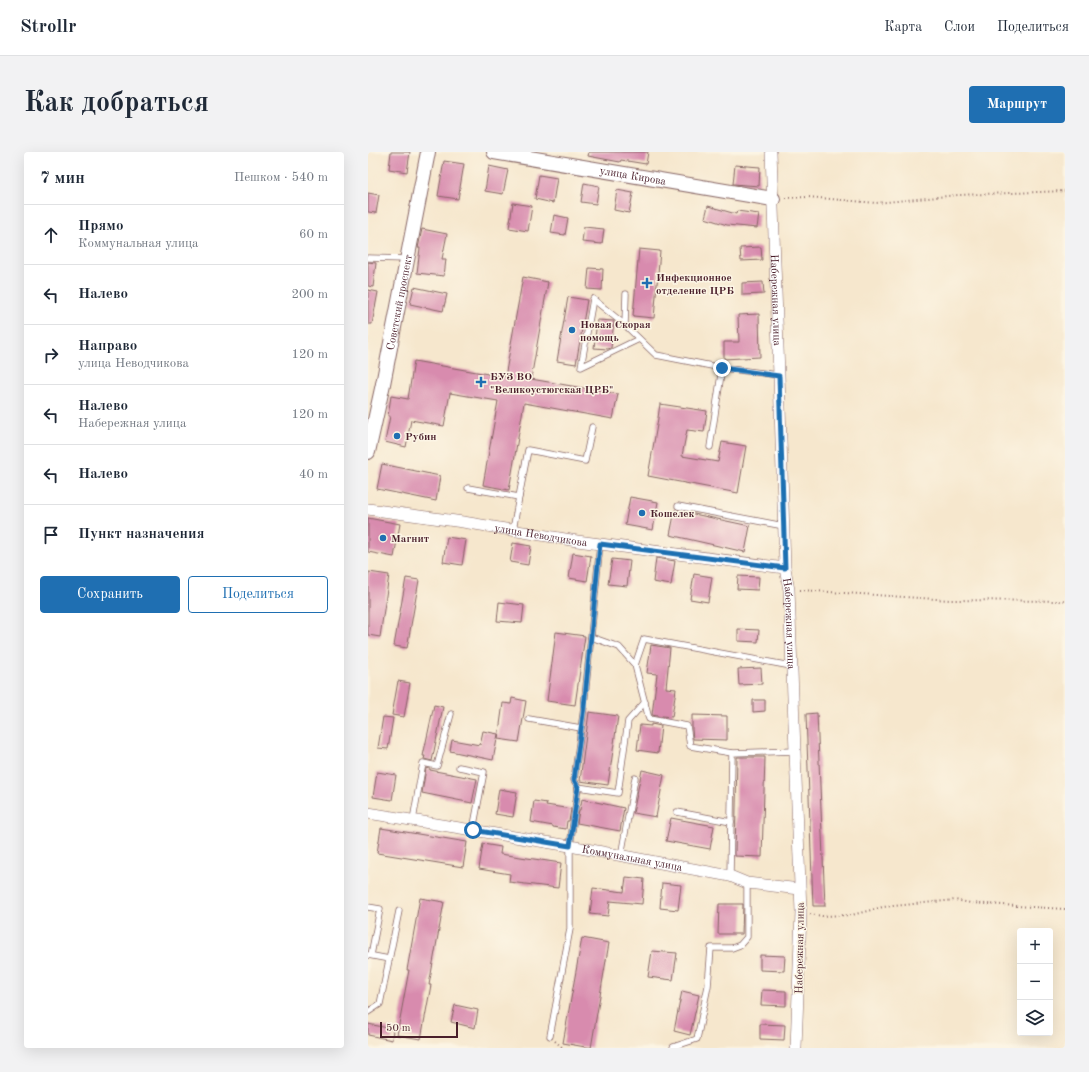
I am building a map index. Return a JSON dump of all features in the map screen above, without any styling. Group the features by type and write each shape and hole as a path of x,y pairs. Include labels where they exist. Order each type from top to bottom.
{"street":[{"name":"Советский проспект","path":"368,452 383,384 428,152"},
{"name":"улица Кирова","path":"494,152 773,199"},
{"name":"Набережная улица","path":"771,152 785,568 789,590 801,912 796,1048"},
{"name":"улица Неводчикова","path":"368,508 600,544 785,568"},
{"name":"Коммунальная улица","path":"368,813 570,846 730,876 747,883 800,889"}],"lane":[{"path":"368,258 407,259"},
{"path":"625,325 626,294"},
{"path":"639,339 582,367 593,299 625,325 656,355 722,368 779,376"},
{"path":"710,447 722,368"},
{"path":"513,530 528,450 585,461 592,428"},
{"path":"468,488 519,497"},
{"path":"678,506 784,526"},
{"path":"550,1036 570,930 570,846 578,787 574,780 581,728 600,544"},
{"path":"591,637 619,647 635,665 649,719 687,726 690,746 732,753 795,752"},
{"path":"635,665 644,639 791,666"},
{"path":"578,787 618,792 628,720 645,702"},
{"path":"413,820 423,764 437,766 451,714"},
{"path":"529,719 581,728"},
{"path":"730,876 732,753"},
{"path":"459,767 484,772 473,830"},
{"path":"621,856 635,778"},
{"path":"677,812 731,822"},
{"path":"673,1048 698,1039 708,986 711,948 732,948 740,945 748,937 747,883"},
{"path":"368,907 380,909 370,955 389,959"},
{"path":"368,1012 380,1004 399,911"}],"path":[{"path":"773,199 808,197 876,203 958,195 1065,191"},
{"path":"789,590 950,600 1065,601"},
{"path":"801,912 822,916 852,915 883,907 955,900 971,903 1065,909"}],"building":[{"path":"391,152 410,152 407,172 389,169"},
{"path":"589,152 648,152 646,164 621,160 620,162 588,156"},
{"path":"444,161 464,164 458,199 438,196"},
{"path":"735,165 760,167 759,186 733,184"},
{"path":"489,166 508,170 503,194 485,191"},
{"path":"539,175 557,178 553,203 535,199"},
{"path":"584,183 599,186 596,204 581,202"},
{"path":"617,190 633,193 629,213 614,210"},
{"path":"368,193 379,195 376,213 368,212"},
{"path":"513,203 532,206 528,231 509,228"},
{"path":"708,206 736,214 737,211 759,214 757,228 727,225 705,218"},
{"path":"554,215 568,218 565,235 551,233"},
{"path":"584,227 604,229 602,244 582,242"},
{"path":"422,229 447,234 442,259 446,259 444,276 417,273 420,248 418,248"},
{"path":"761,247 762,260 741,261 740,248"},
{"name":"Инфекционное отделение ЦРБ","path":"639,249 660,251 654,318 633,316"},
{"path":"368,262 376,263 373,287 368,286"},
{"path":"589,268 603,269 602,290 587,289"},
{"name":"БУЗ ВО \"Великоустюгская ЦРБ\"","path":"523,277 548,282 531,379 618,394 613,419 524,403 509,490 483,485 498,401 450,393 444,426 411,420 406,447 385,442 390,416 388,416 391,396 408,399 414,361 505,377"},
{"path":"763,282 764,294 742,295 742,283"},
{"path":"414,287 447,294 443,311 410,304"},
{"path":"368,290 378,292 372,324 368,324"},
{"name":"Новая Скорая помощь","path":"568,297 587,300 576,364 557,361"},
{"path":"759,314 760,357 724,359 724,342 739,342 738,315"},
{"path":"597,320 614,321 611,348 594,348"},
{"path":"660,404 707,411 704,432 687,430 682,456 718,462 722,442 746,446 738,493 648,476"},
{"path":"382,464 440,476 436,501 377,489"},
{"name":"Кошелек","path":"630,497 658,502 653,530 625,525"},
{"path":"675,510 750,526 745,552 670,535"},
{"name":"Магнит","path":"368,518 400,524 394,557 368,552"},
{"path":"447,537 466,540 462,565 443,562"},
{"path":"513,543 531,546 528,565 510,562"},
{"path":"573,553 591,556 587,581 569,578"},
{"path":"656,558 675,561 671,585 653,582"},
{"path":"612,559 630,561 627,586 608,584"},
{"path":"369,572 389,575 380,637 368,635"},
{"path":"694,574 712,577 708,602 690,599"},
{"path":"738,576 759,577 758,590 737,589"},
{"path":"406,578 419,580 407,648 394,646"},
{"path":"499,602 524,605 522,623 497,621"},
{"path":"738,629 759,630 758,642 738,641"},
{"path":"556,632 585,636 575,705 547,701"},
{"path":"651,645 670,648 666,688 676,689 672,717 652,715 657,674 647,673"},
{"path":"761,668 762,684 739,685 738,669"},
{"path":"398,681 410,683 404,717 392,715"},
{"path":"512,698 526,701 519,742 498,739 503,703 511,704"},
{"path":"753,700 765,700 765,711 753,712"},
{"path":"434,705 443,707 432,761 424,759 425,756 423,756"},
{"path":"589,712 618,716 608,785 580,781"},
{"path":"817,713 825,906 813,906 806,714"},
{"path":"692,715 727,716 727,740 693,739"},
{"path":"383,717 393,718 388,749 378,748"},
{"path":"651,724 661,726 658,753 637,750 640,725 651,726"},
{"path":"483,731 498,734 493,760 450,751 452,740 480,745"},
{"path":"737,757 765,757 762,857 735,856"},
{"path":"426,768 477,779 472,803 422,793"},
{"path":"642,770 664,775 656,817 633,813"},
{"path":"377,772 396,775 392,800 373,797"},
{"path":"499,789 517,792 513,817 495,814"},
{"path":"582,799 624,808 620,831 577,823"},
{"path":"534,801 547,803 546,805 571,809 566,829 531,822"},
{"path":"671,818 714,826 710,849 666,841"},
{"path":"381,828 467,842 463,867 377,853"},
{"path":"483,844 501,847 500,854 561,863 558,888 509,882 510,874 479,869"},
{"path":"626,877 644,879 642,904 610,901 608,916 590,914 593,888 624,892"},
{"path":"662,883 681,885 678,910 660,908"},
{"path":"420,898 444,902 421,1039 397,1035"},
{"path":"719,904 743,904 742,934 718,934"},
{"path":"582,938 609,943 591,1048 563,1043"},
{"path":"652,951 677,953 673,980 648,977"},
{"path":"760,955 785,956 784,971 760,970"},
{"path":"762,990 786,991 786,1006 761,1005"},
{"path":"682,991 699,995 690,1035 674,1031"},
{"path":"455,1005 478,1010 475,1028 451,1022"},
{"path":"368,1024 393,1029 392,1040 368,1035"},
{"path":"760,1024 785,1025 784,1040 760,1039"}],"place":[{"name":"Инфекционное отделение ЦРБ","path":"647,283"},
{"name":"Новая Скорая помощь","path":"572,330"},
{"name":"БУЗ ВО \"Великоустюгская ЦРБ\"","path":"481,382"},
{"name":"Рубин","path":"397,436"},
{"name":"Кошелек","path":"642,513"},
{"name":"Магнит","path":"383,538"}],"route":[{"path":"473,830 570,846 578,787 574,780 584,707 600,544 785,568 779,376 722,368"}]}
